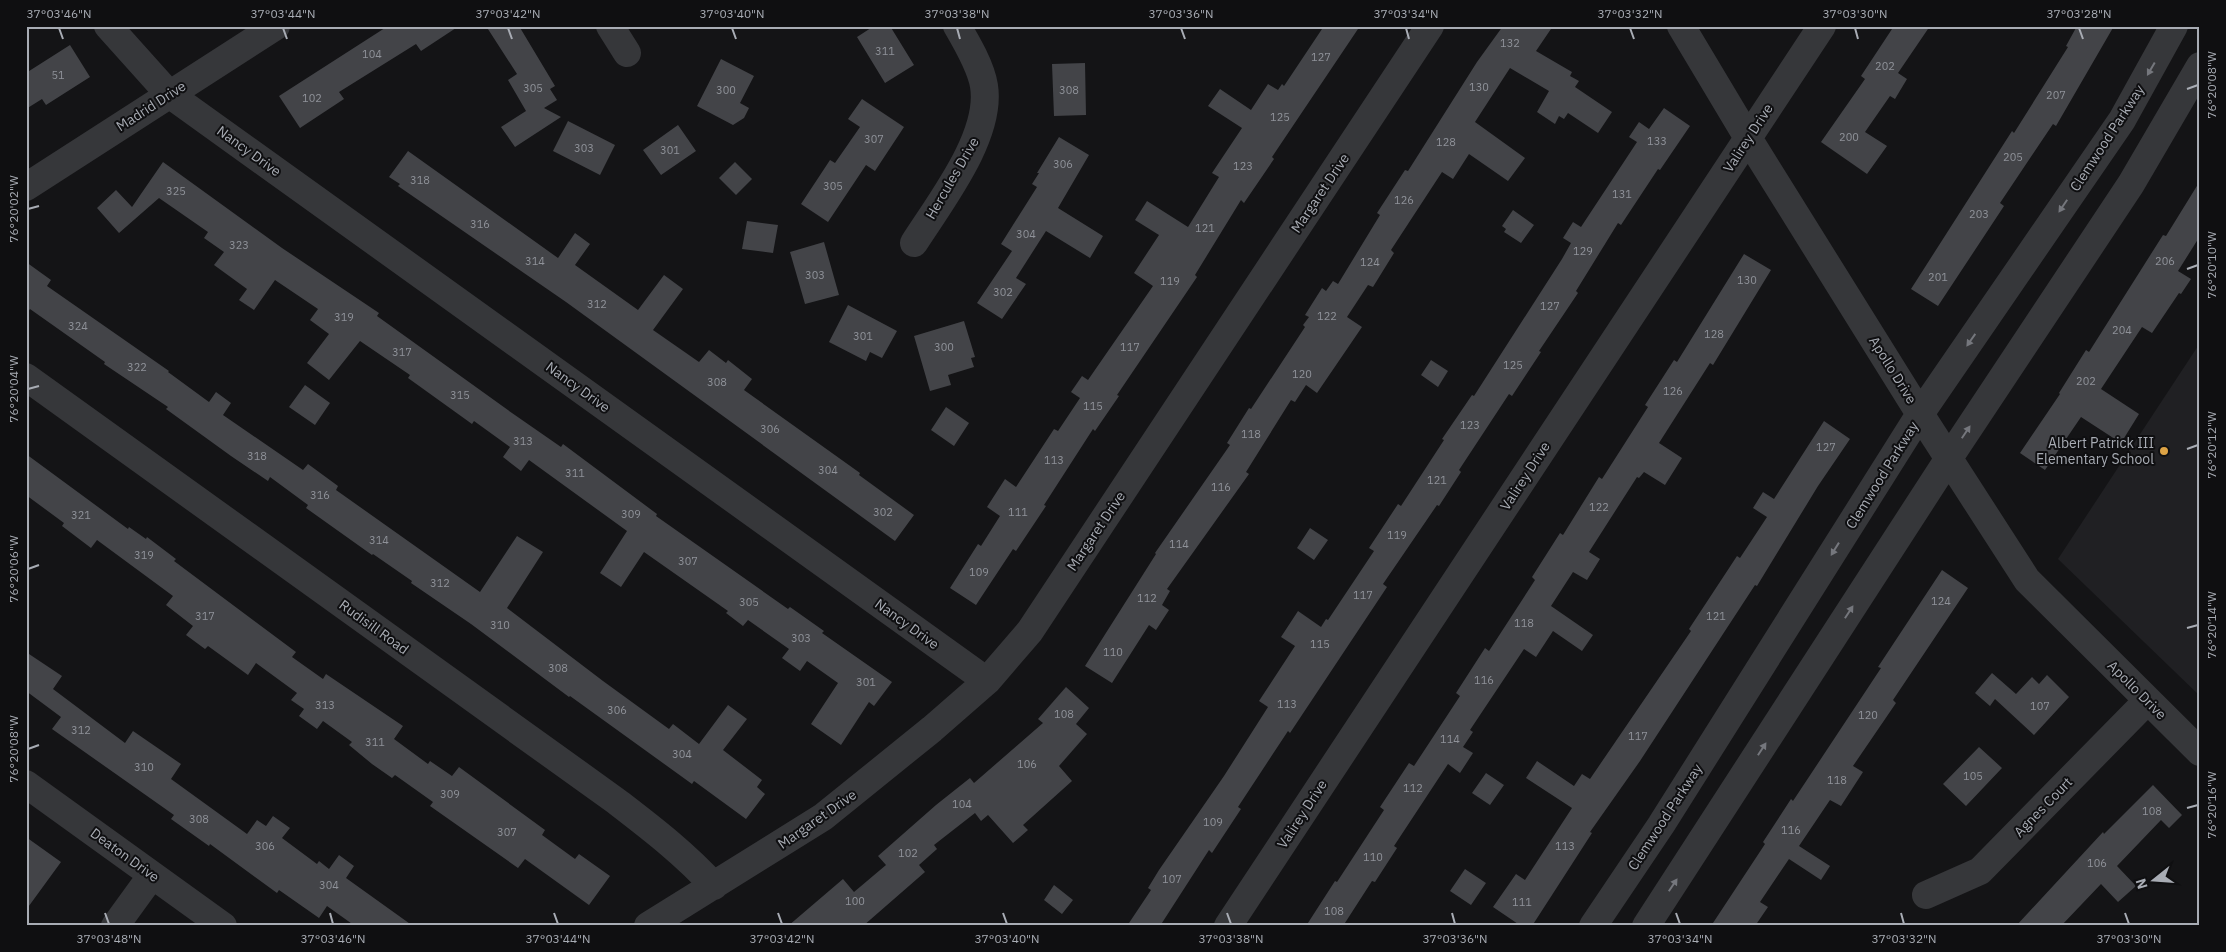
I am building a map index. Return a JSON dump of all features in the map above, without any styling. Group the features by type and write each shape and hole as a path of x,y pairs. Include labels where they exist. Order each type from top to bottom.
{"street":[{"name":"Nancy Drive","path":"108,26 169,94 987,681"},
{"name":"Madrid Drive","path":"26,187 276,26"},
{"path":"610,26 627,53"},
{"name":"Hercules Drive","path":"914,243 974,146 983,118 984,85 970,48 958,26"},
{"name":"Margaret Drive","path":"648,926 823,817 932,729 987,681 1030,631 1430,26"},
{"name":"Apollo Drive","path":"1681,26 1748,138 1920,414 2027,580 2200,752"},
{"name":"Valirey Drive","path":"1228,926 1822,26"},
{"name":"Clemwood Parkway","path":"1593,926 1662,825 1920,414 2122,120 2174,26"},
{"path":"1646,926 1949,458 2131,184 2200,66"},
{"name":"Rudisill Road","path":"26,377 616,801 676,847 714,886"},
{"name":"Agnes Court","path":"1926,895 1980,871 2146,700"},
{"name":"Deaton Drive","path":"26,784 223,926"},
{"path":"115,926 152,875"}],"shaded area":[{"name":"Albert Patrick III Elementary School","path":"2200,343 2200,696 2058,559"}],"building":[{"path":"388,26 459,26 421,51 416,44 339,92 344,99 300,128 279,96"},
{"path":"486,26 519,26 555,86 550,89 557,100 544,108 561,117 515,147 501,127 526,111 508,80 517,74"},
{"path":"874,26 890,26 914,65 885,83 857,37"},
{"path":"1324,26 1360,26 1272,157 1274,159 1244,203 1241,200 1195,275 1197,277 1117,395 1119,396 1095,431 1093,429 1044,505 1046,506 1016,551 1013,549 976,605 950,588 978,544 981,546 1000,516 987,507 1005,479 1016,487 1054,429 1058,431 1080,398 1071,392 1082,376 1088,380 1153,286 1134,273 1159,235 1135,220 1147,201 1188,227 1219,177 1212,173 1242,128 1208,106 1220,89 1251,110 1268,84 1278,90 1282,84 1284,86"},
{"path":"1503,26 1553,26 1536,51 1572,72 1570,76 1579,81 1575,87 1612,112 1598,133 1568,113 1564,119 1559,116 1555,124 1537,112 1549,91 1510,68 1475,122 1525,158 1508,181 1469,154 1453,179 1442,172 1391,250 1394,253 1373,287 1368,285 1347,317 1362,327 1317,393 1306,385 1295,402 1291,400 1246,472 1249,474 1167,589 1170,591 1162,605 1169,610 1156,630 1149,625 1112,683 1085,666 1155,553 1230,445 1227,443 1249,408 1251,409 1305,327 1303,325 1309,317 1305,315 1322,288 1326,291 1333,281 1338,284 1380,215 1377,213 1405,170 1408,171 1477,62"},
{"path":"1894,26 1930,26 1898,73 1907,79 1895,99 1890,96 1865,132 1887,146 1867,174 1821,142 1865,79 1861,76"},
{"path":"2077,26 2114,26 2056,126 2053,124 2000,203 2004,206 1938,306 1911,289 2012,131 2014,133 2068,47 2066,46"},
{"path":"70,45 90,77 46,105 42,99 26,109 26,73"},
{"path":"721,59 754,76 740,103 749,108 744,118 733,125 697,106"},
{"path":"1085,63 1086,115 1054,116 1052,64"},
{"path":"862,99 904,127 875,171 866,165 828,222 801,204 830,160 835,163 860,127 848,119"},
{"path":"1664,108 1690,126 1660,170 1658,169 1621,225 1618,223 1576,291 1578,293 1539,351 1541,352 1512,396 1509,394 1459,470 1461,472 1439,506 1437,505 1383,584 1387,587 1290,733 1288,731 1238,807 1241,809 1212,853 1209,850 1160,926 1127,926 1151,890 1148,888 1159,870 1224,776 1268,707 1259,701 1295,646 1281,637 1298,611 1321,627 1326,619 1328,620 1374,551 1369,548 1398,504 1401,506 1444,440 1442,439 1472,395 1474,396 1562,259 1571,243 1563,238 1573,222 1581,227 1637,142 1629,137 1639,122 1649,129"},
{"path":"568,121 615,145 600,175 553,151"},
{"path":"678,125 696,151 661,175 643,150"},
{"path":"1059,137 1089,155 1058,208 1103,236 1090,258 1046,231 1016,278 1026,284 1002,319 977,303 1012,251 1001,244 1037,187 1032,184"},
{"path":"408,151 558,258 575,233 590,244 575,265 638,310 664,275 683,289 653,330 699,362 709,350 726,363 728,360 752,379 744,390 860,473 859,475 914,515 895,541 566,302 398,186 400,184 389,177"},
{"path":"163,162 282,248 379,313 377,316 512,413 561,447 563,444 657,514 656,516 788,609 790,607 824,631 822,633 892,682 874,706 869,702 841,745 811,724 838,683 807,661 800,671 782,658 789,649 748,620 743,626 726,613 728,611 644,552 621,587 600,573 627,531 529,460 521,471 503,457 510,447 474,421 472,424 408,378 410,375 360,341 329,380 307,363 329,334 310,320 318,309 275,280 254,310 239,300 247,289 214,265 224,252 204,238 208,232 159,198 119,233 97,208 116,190 132,207"},
{"path":"735,162 752,179 736,195 719,178"},
{"path":"2200,181 2200,236 2178,271 2191,279 2181,294 2179,293 2152,333 2142,327 2101,389 2139,414 2121,443 2081,417 2045,470 2020,453 2060,394 2086,350 2089,352 2163,235 2166,236"},
{"path":"1513,210 1534,225 1521,243 1504,232 1506,229 1502,226"},
{"path":"747,221 778,225 773,253 742,249"},
{"path":"824,242 839,295 805,304 790,252"},
{"path":"1744,254 1771,270 1713,365 1710,363 1659,443 1682,458 1665,485 1644,472 1639,478 1637,477 1589,552 1600,559 1587,580 1573,572 1551,606 1593,635 1582,651 1553,631 1536,657 1524,649 1470,730 1473,732 1463,747 1473,753 1460,773 1448,764 1394,846 1397,848 1375,882 1372,881 1343,926 1306,926 1384,810 1380,807 1409,763 1414,766 1460,696 1456,693 1485,648 1489,651 1535,580 1532,577 1560,533 1563,535 1599,477 1602,479 1648,407 1645,405 1674,360 1677,362"},
{"path":"26,262 51,280 47,286 169,371 209,402 216,392 231,403 223,415 303,470 308,464 338,486 336,490 480,592 517,536 543,552 507,608 669,729 673,724 699,744 728,705 747,719 723,750 762,780 757,787 765,794 746,819 694,781 692,784 569,697 471,624 411,583 412,581 306,508 308,505 270,477 268,481 231,456 166,409 168,407 104,364 105,362 30,309 26,315"},
{"path":"848,305 897,331 882,358 870,352 866,361 829,342"},
{"path":"964,321 975,357 971,358 974,367 948,375 951,385 930,391 914,336"},
{"path":"1431,360 1448,371 1438,387 1421,375"},
{"path":"305,385 330,403 315,425 289,407"},
{"path":"946,407 969,423 954,446 931,430"},
{"path":"1824,421 1850,439 1818,486 1757,586 1755,585 1640,761 1590,832 1592,833 1532,926 1521,926 1493,907 1516,874 1525,880 1572,808 1526,778 1537,761 1574,786 1582,774 1590,779 1691,631 1689,629 1737,556 1740,558 1767,517 1753,508 1763,492 1774,499"},
{"path":"26,454 128,529 129,527 146,539 147,537 176,559 174,561 296,652 292,657 323,679 326,674 403,726 394,739 428,764 430,761 452,776 459,767 545,830 542,835 575,859 579,854 610,876 589,905 525,859 518,868 430,806 433,802 395,775 392,778 372,764 349,745 352,742 323,721 317,729 299,716 304,709 291,700 297,693 256,663 248,675 208,646 205,649 186,635 193,626 166,605 173,596 97,540 91,548 62,526 64,523 26,495"},
{"path":"1310,528 1328,540 1314,560 1297,548"},
{"path":"1942,570 1968,588 1893,700 1896,703 1853,766 1863,772 1841,806 1830,800 1799,846 1830,866 1821,880 1789,859 1760,902 1768,907 1755,926 1711,926 1765,844 1763,842 1791,799 1793,801 1881,668 1878,667"},
{"path":"26,652 62,676 53,689 125,743 133,731 181,764 171,779 247,834 257,820 266,826 273,816 290,828 282,838 317,864 319,861 329,869 339,855 354,866 346,878 413,926 355,926 327,906 319,918 279,890 277,893 210,844 209,846 171,819 174,815 52,729 61,717 26,691"},
{"path":"1992,673 2016,694 2032,677 2039,684 2047,675 2069,697 2034,735 1995,699 1990,706 1975,693"},
{"path":"1066,687 1089,708 1076,724 1087,734 1059,766 1072,781 1023,825 1028,830 1013,843 988,815 981,821 975,813 934,845 937,849 919,865 925,872 863,926 788,926 843,879 854,892 886,865 878,856 970,778 974,783 1043,723 1038,719"},
{"path":"1979,747 2002,768 1966,806 1943,784"},
{"path":"1486,773 1504,785 1490,805 1472,793"},
{"path":"2153,785 2182,815 2169,828 2161,820 2117,866 2136,886 2118,902 2101,884 2061,926 2016,926 2103,832 2104,834"},
{"path":"26,837 61,862 26,910"},
{"path":"1465,869 1486,883 1471,905 1450,891"},
{"path":"1054,885 1073,900 1062,914 1044,900"}],"place":[{"name":"Albert Patrick III Elementary School","path":"2164,451"}]}
